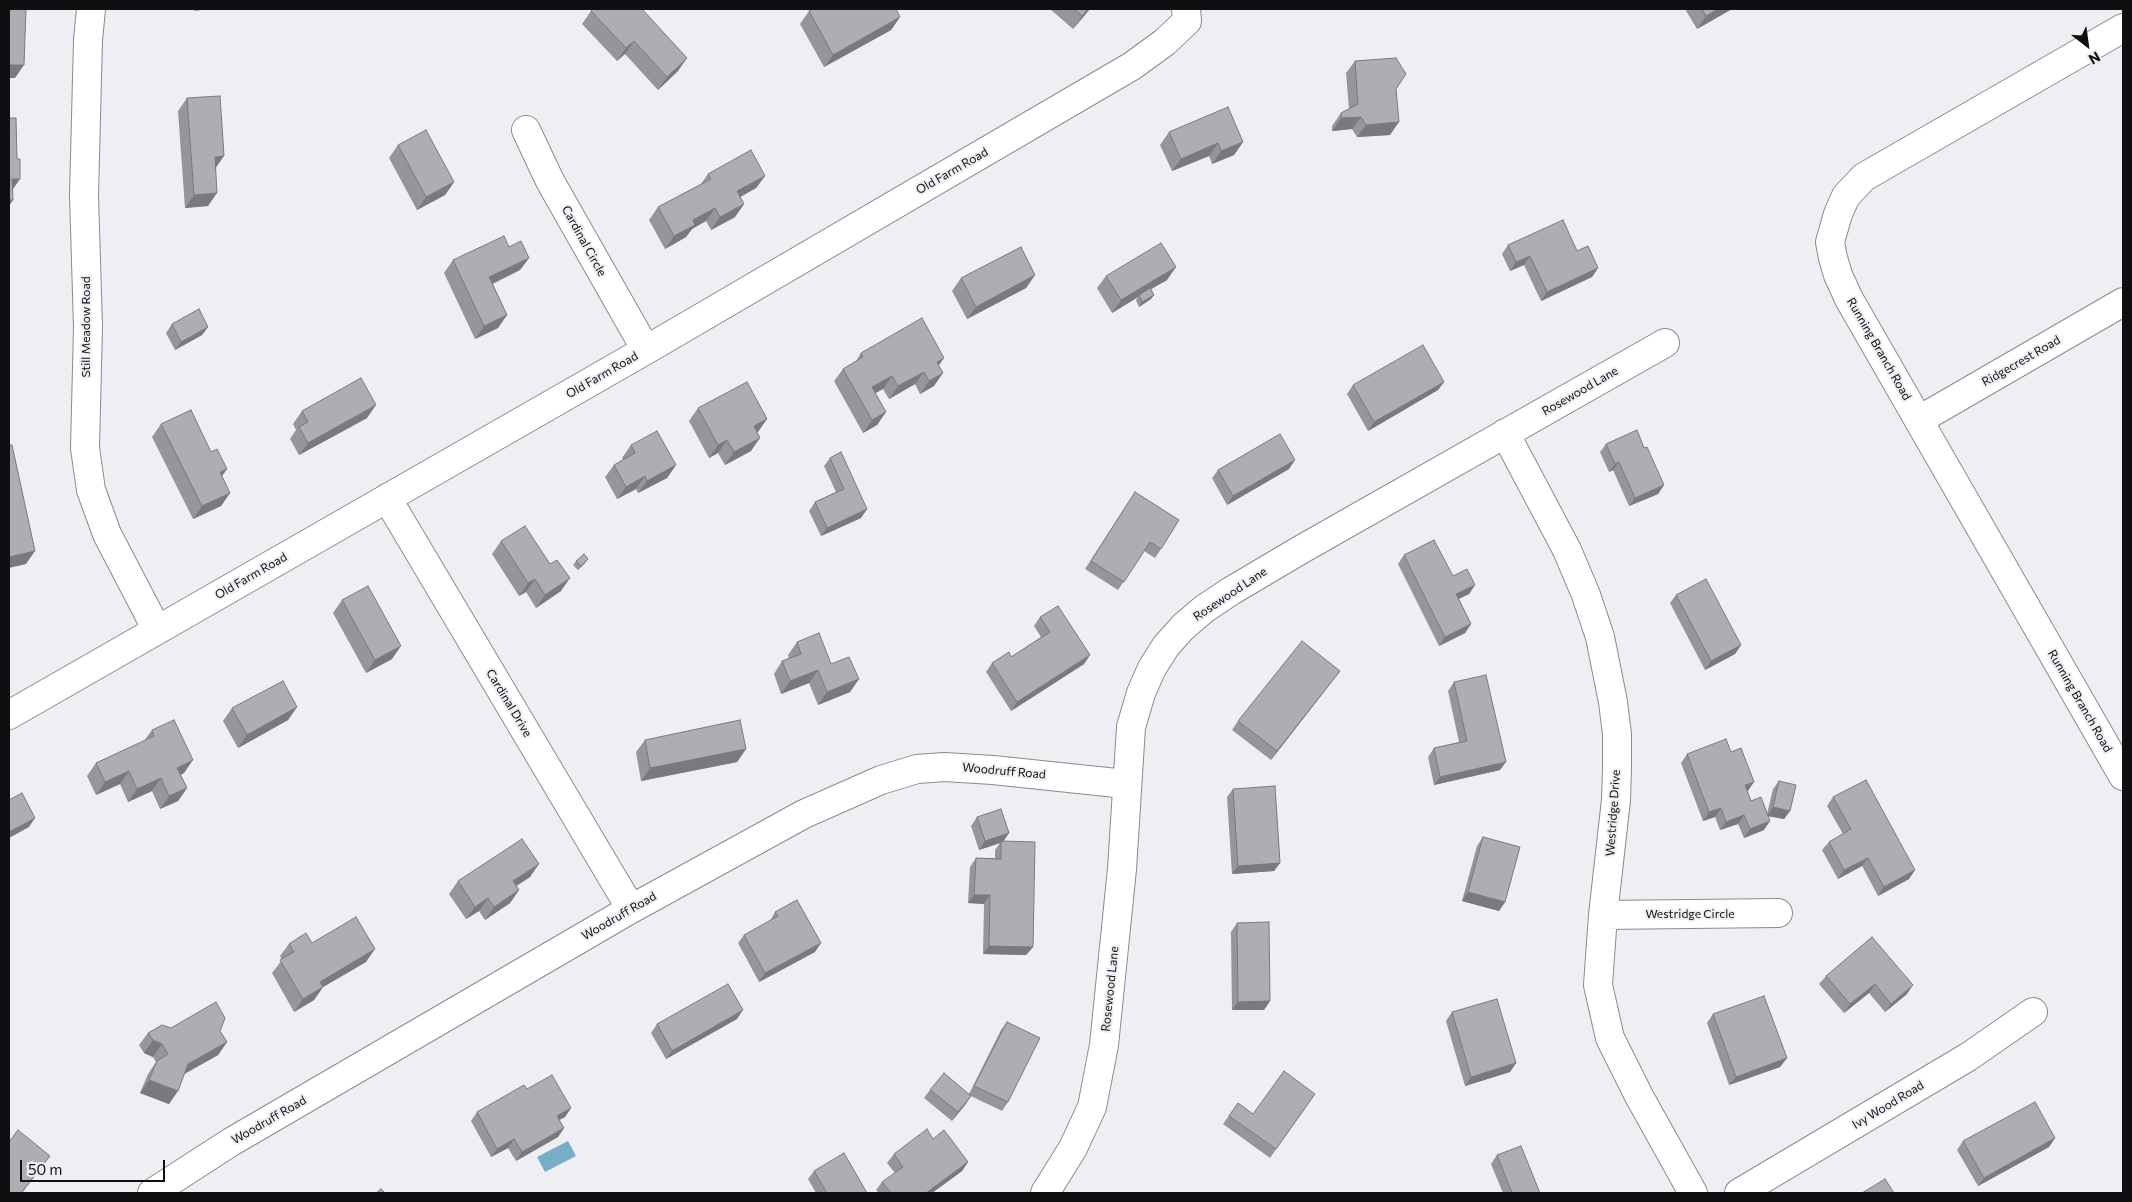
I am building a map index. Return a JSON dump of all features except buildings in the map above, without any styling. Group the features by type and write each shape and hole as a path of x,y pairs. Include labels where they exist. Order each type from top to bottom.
{"street":[{"name":"Still Meadow Road","path":"92,9 88,40 84,195 88,326 85,448 91,490 106,534 157,630"},
{"name":"Old Farm Road","path":"9,715 646,350 1132,66 1165,42 1186,15"},
{"name":"Running Branch Road","path":"2123,28 1864,177 1846,196 1838,214 1830,242 1835,267 1849,299 2123,776"},
{"name":"Cardinal Circle","path":"526,130 550,181 646,350"},
{"name":"Ridgecrest Road","path":"1919,420 2123,302"},
{"name":"Rosewood Lane","path":"1045,1193 1073,1148 1092,1107 1104,1045 1122,869 1126,784 1132,726 1141,693 1166,646 1183,627 1204,609 1255,576 1665,343"},
{"name":"Westridge Drive","path":"1505,433 1567,550 1590,606 1604,653 1616,734 1616,800 1603,915 1598,985 1610,1038 1639,1096 1693,1193"},
{"name":"Cardinal Drive","path":"387,498 631,909"},
{"name":"Woodruff Road","path":"152,1193 231,1142 631,909 804,814 881,780 917,769 944,767 993,770 1126,784"},
{"name":"Westridge Circle","path":"1603,915 1778,913"},
{"name":"Ivy Wood Road","path":"1739,1193 1968,1057 2033,1012"}],"water":[{"path":"568,1141 576,1156 545,1172 537,1157"}]}
